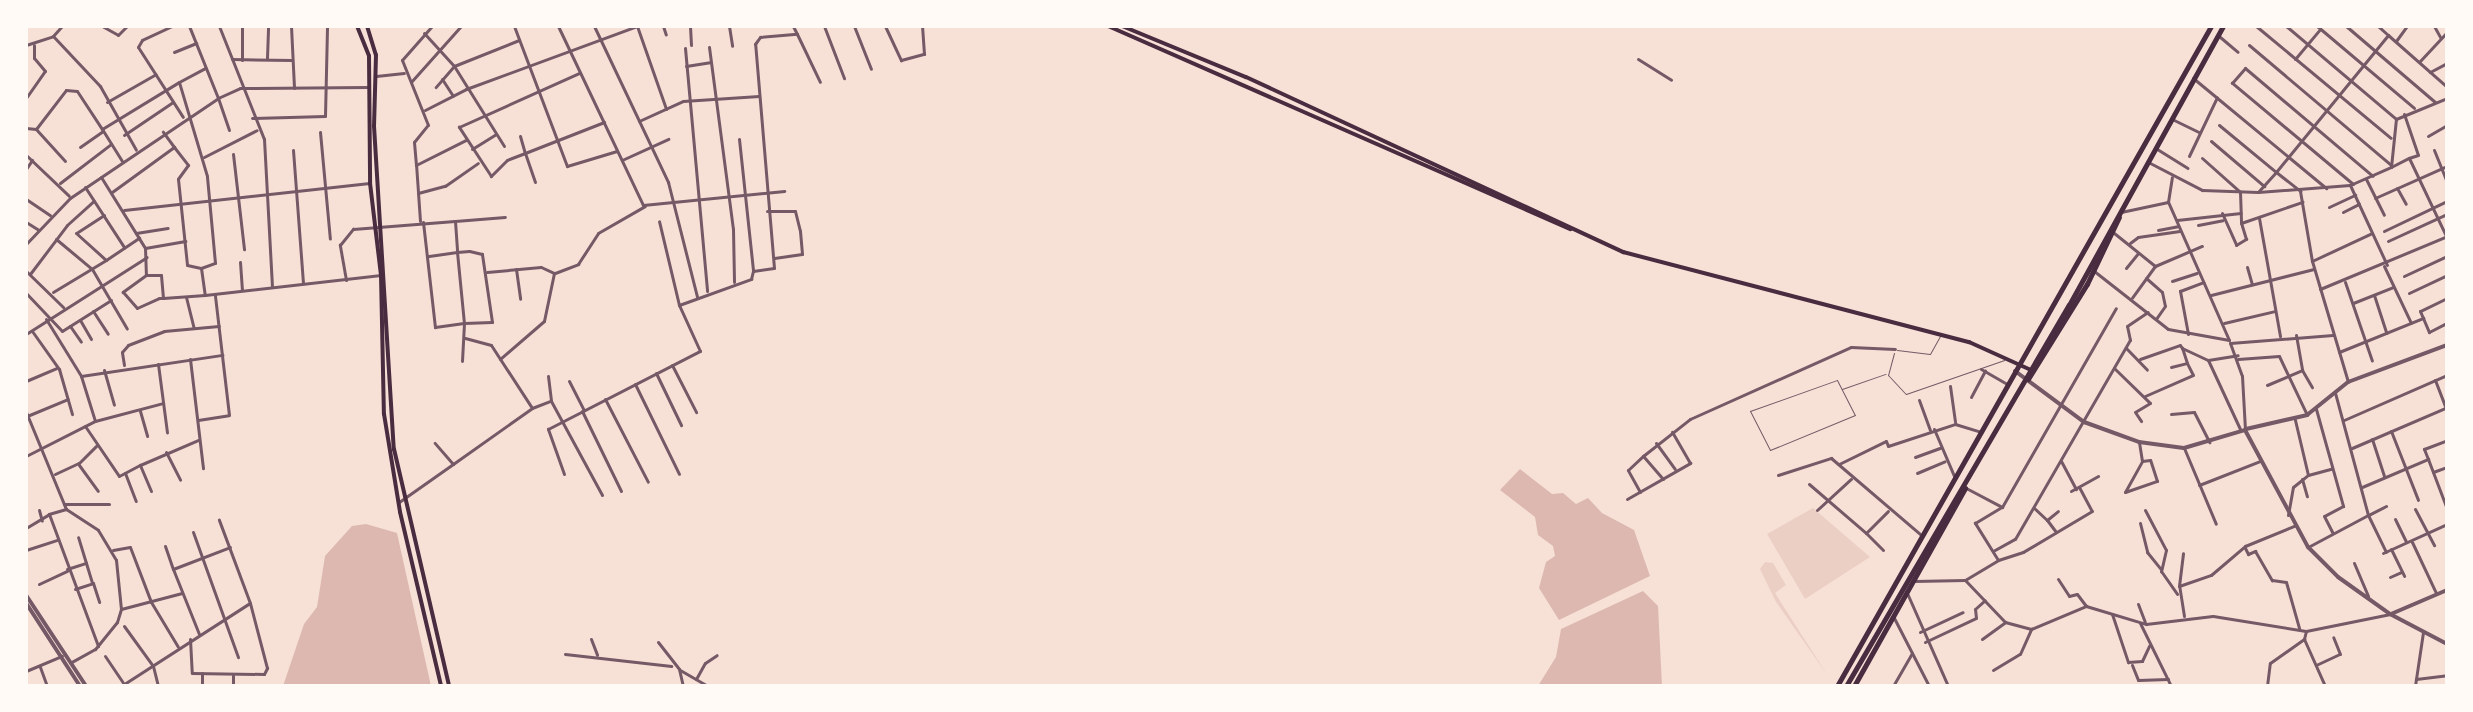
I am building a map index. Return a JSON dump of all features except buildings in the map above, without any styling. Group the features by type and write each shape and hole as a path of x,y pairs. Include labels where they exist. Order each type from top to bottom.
{"main road":[{"path":"357,26 369,56 370,183 381,275 384,414 399,502 441,686"},
{"path":"367,26 376,76 374,126 389,399 404,498 449,686"},
{"path":"1108,26 1556,225 1580,231"},
{"path":"1122,26 1246,77 1623,252 1941,334 2010,358 2033,372"},
{"path":"1837,686 2211,26"},
{"path":"1846,686 2069,305 2223,26"},
{"path":"1854,686 1965,487 2094,271 2114,233 2120,213"}],"street":[{"path":"26,45 34,45 53,36 62,26"},
{"path":"102,26 118,35 127,26"},
{"path":"172,26 142,40 138,47 183,117"},
{"path":"191,26 229,130"},
{"path":"219,26 240,88 264,139 272,287"},
{"path":"242,26 242,60"},
{"path":"267,60 268,26"},
{"path":"291,26 294,88"},
{"path":"252,118 325,116 327,26"},
{"path":"427,256 477,251 487,272 493,320 435,327 414,142 428,129 425,110 404,73 402,56 432,26"},
{"path":"411,82 461,26"},
{"path":"514,26 569,167 617,151"},
{"path":"558,26 645,206"},
{"path":"594,26 652,146 672,202 697,297"},
{"path":"425,110 454,98 466,89 571,55 637,26 666,109"},
{"path":"663,26 666,35"},
{"path":"690,26 691,45"},
{"path":"729,26 732,46"},
{"path":"793,26 820,82"},
{"path":"824,26 844,78"},
{"path":"854,26 871,69"},
{"path":"885,26 901,60 924,54 922,26"},
{"path":"2256,26 2391,138"},
{"path":"2286,26 2396,119"},
{"path":"2346,26 2435,102"},
{"path":"2378,26 2447,87"},
{"path":"2396,41 2407,26"},
{"path":"2434,26 2440,37"},
{"path":"2295,59 2318,27 2414,108"},
{"path":"2419,61 2447,32"},
{"path":"424,33 454,66 504,146"},
{"path":"753,271 773,269 774,258 764,192 757,39 797,34"},
{"path":"2218,35 2238,52"},
{"path":"2258,192 2388,35"},
{"path":"53,36 100,86 124,135 136,150"},
{"path":"436,87 454,66 519,40"},
{"path":"174,52 196,43"},
{"path":"26,98 45,71 34,58 34,45"},
{"path":"2249,45 2390,165"},
{"path":"709,47 729,196 734,282"},
{"path":"685,48 707,293"},
{"path":"232,59 293,61"},
{"path":"1638,59 1671,80"},
{"path":"686,66 711,62"},
{"path":"2430,72 2447,63"},
{"path":"80,147 116,119 205,68"},
{"path":"2373,176 2245,68 2232,83 2352,184 2393,287 2411,323"},
{"path":"376,76 404,73"},
{"path":"580,73 482,112 459,127 478,163 491,176 507,160 604,122"},
{"path":"107,102 156,74"},
{"path":"2193,78 2326,188"},
{"path":"442,79 454,98"},
{"path":"162,131 188,165 178,179 188,268 215,265 204,157 179,82"},
{"path":"26,244 50,215 70,198 162,131 218,98 240,88 368,87"},
{"path":"36,129 71,88 122,161"},
{"path":"638,122 689,100 759,96"},
{"path":"2189,156 2217,97"},
{"path":"2390,165 2391,138 2396,119 2414,108 2447,98"},
{"path":"124,135 173,102"},
{"path":"2147,161 2202,190 2300,191 2352,184 2418,155 2404,114"},
{"path":"2170,118 2199,132"},
{"path":"2219,125 2300,191 2314,269 2348,382"},
{"path":"2428,136 2447,125"},
{"path":"26,128 36,129 65,161"},
{"path":"204,157 258,129"},
{"path":"320,132 330,239"},
{"path":"471,150 496,134"},
{"path":"520,136 535,182"},
{"path":"622,160 668,139"},
{"path":"679,305 734,282 753,278 739,139"},
{"path":"416,165 466,140"},
{"path":"2211,141 2264,186"},
{"path":"60,183 111,144"},
{"path":"112,192 174,147"},
{"path":"2155,148 2188,168"},
{"path":"293,150 303,283"},
{"path":"2434,150 2444,167 2447,182"},
{"path":"233,154 244,249"},
{"path":"26,155 60,183 70,198"},
{"path":"2202,158 2240,192 2241,223 2246,239 2236,245 2222,213"},
{"path":"2320,289 2386,266 2447,237 2409,158"},
{"path":"26,169 32,160"},
{"path":"418,193 445,186 478,163"},
{"path":"2375,198 2444,167"},
{"path":"2172,176 2168,202 2187,252 2211,295 2238,357 2243,430"},
{"path":"101,177 145,248 146,275"},
{"path":"2366,179 2384,215"},
{"path":"124,210 179,201 370,183"},
{"path":"85,187 124,247"},
{"path":"2397,188 2406,204"},
{"path":"487,272 541,267 554,273 578,264 598,233 645,206 784,191"},
{"path":"2329,207 2355,195"},
{"path":"26,199 50,215"},
{"path":"64,307 53,292 28,272 67,225 94,201"},
{"path":"2384,231 2447,201"},
{"path":"2120,213 2168,202"},
{"path":"2241,223 2302,202"},
{"path":"2343,212 2359,204"},
{"path":"767,211 796,211 800,231 802,254 774,258"},
{"path":"2176,220 2241,213"},
{"path":"2388,241 2447,214"},
{"path":"76,233 104,215"},
{"path":"346,280 343,239 353,229 505,217"},
{"path":"2259,218 2280,336"},
{"path":"2198,225 2223,220"},
{"path":"455,221 465,338 462,361"},
{"path":"564,474 547,433 564,420 700,351 679,305 659,221"},
{"path":"26,222 39,230"},
{"path":"67,225 106,260"},
{"path":"136,233 168,228"},
{"path":"2158,230 2179,229"},
{"path":"2128,244 2137,237 2179,229"},
{"path":"2114,233 2155,266"},
{"path":"2312,261 2372,233"},
{"path":"53,292 139,238"},
{"path":"56,239 92,269 127,329"},
{"path":"145,248 185,241"},
{"path":"2132,299 2155,266 2202,246"},
{"path":"2126,268 2138,253"},
{"path":"2404,276 2447,256"},
{"path":"26,334 147,257"},
{"path":"240,262 242,290"},
{"path":"2247,267 2252,284"},
{"path":"201,268 205,295"},
{"path":"516,269 520,299"},
{"path":"2211,295 2314,269"},
{"path":"2094,271 2156,319 2178,332 2229,341 2334,334"},
{"path":"500,359 544,321 554,273"},
{"path":"2172,281 2197,273"},
{"path":"163,298 161,275 146,275 123,292 131,306 163,298 381,275"},
{"path":"2409,293 2447,275"},
{"path":"2146,278 2162,292 2165,306 2156,319"},
{"path":"2344,280 2372,361"},
{"path":"2188,334 2180,291 2203,282"},
{"path":"2353,303 2393,287"},
{"path":"26,293 52,316 62,331 111,300"},
{"path":"198,420 229,415 215,294"},
{"path":"2374,295 2386,333"},
{"path":"186,297 194,328"},
{"path":"2447,298 2420,311 2429,332 2447,323"},
{"path":"1998,560 1975,523 2002,507 2116,308"},
{"path":"93,311 108,334"},
{"path":"2223,323 2275,311"},
{"path":"1993,551 2015,539 2126,348 2130,340 2127,326 2148,312"},
{"path":"2339,352 2423,318"},
{"path":"46,319 81,376 95,421"},
{"path":"80,320 91,339"},
{"path":"70,326 81,342"},
{"path":"124,367 122,352 128,345 164,331 219,326"},
{"path":"32,331 56,368 72,414"},
{"path":"2144,397 2193,375 2178,332"},
{"path":"2296,335 2302,370 2312,387"},
{"path":"465,338 491,345 532,408"},
{"path":"2015,371 2084,422 2139,442 2184,448 2243,430 2295,420 2316,409 2348,382 2447,345"},
{"path":"1640,492 1628,470 1656,443 1723,401 1851,347 1895,349"},
{"path":"2140,359 2181,347 2208,360 2252,355 2258,361 2277,355 2307,415"},
{"path":"2126,348 2140,359 2147,370"},
{"path":"81,376 103,369 222,355"},
{"path":"190,359 203,468"},
{"path":"2208,360 2288,515 2308,547 2338,577 2390,614 2447,644"},
{"path":"158,363 167,432"},
{"path":"2171,367 2187,363"},
{"path":"672,365 696,412"},
{"path":"26,381 56,368"},
{"path":"2114,368 2150,403 2135,412 2141,421"},
{"path":"103,369 114,405"},
{"path":"1971,397 1983,370 2007,384"},
{"path":"2267,385 2302,370"},
{"path":"656,373 681,425"},
{"path":"2344,420 2447,375"},
{"path":"548,376 551,401 602,495"},
{"path":"2352,448 2446,407 2435,380"},
{"path":"569,381 621,491"},
{"path":"635,384 679,474"},
{"path":"1950,386 1955,424"},
{"path":"2335,393 2368,515 2402,574 2390,577"},
{"path":"68,399 27,415 44,447 65,507 98,530 113,550 121,609 98,646 71,662"},
{"path":"605,399 648,482"},
{"path":"1919,400 1954,476"},
{"path":"399,502 532,408 551,401"},
{"path":"26,456 95,421 163,403"},
{"path":"2316,409 2343,506 2324,516 2332,533"},
{"path":"140,411 147,436"},
{"path":"2171,414 2195,412 2209,442"},
{"path":"2295,420 2308,475"},
{"path":"1839,464 1886,441 1888,446 1955,424 1981,432"},
{"path":"85,426 119,476 199,439"},
{"path":"2391,431 2403,469 2418,500"},
{"path":"1627,499 1690,463 1672,432"},
{"path":"2372,439 2384,477"},
{"path":"2447,440 2424,449 2447,509"},
{"path":"2139,442 2142,461 2125,492 2157,481 2150,460 2142,461"},
{"path":"435,443 453,464"},
{"path":"1656,443 1676,471"},
{"path":"54,474 79,463 97,445"},
{"path":"1915,457 1940,448"},
{"path":"2184,448 2216,524"},
{"path":"166,452 180,480"},
{"path":"1643,456 1663,479"},
{"path":"1778,475 1831,458 1888,511 1921,535"},
{"path":"2362,487 2428,459"},
{"path":"1917,473 1945,461"},
{"path":"1900,573 1914,581 1965,580 2092,511 2075,489 2061,461"},
{"path":"2199,485 2260,461"},
{"path":"79,463 98,491"},
{"path":"140,465 151,491"},
{"path":"2433,472 2447,467"},
{"path":"2288,515 2293,487 2308,475 2331,469"},
{"path":"125,473 136,501"},
{"path":"2075,489 2098,476"},
{"path":"1817,510 1851,479"},
{"path":"2302,479 2307,496"},
{"path":"1809,484 1883,550"},
{"path":"1965,487 2002,507"},
{"path":"26,528 65,507 109,504"},
{"path":"2308,547 2386,506"},
{"path":"2034,508 2056,532"},
{"path":"2415,509 2434,545"},
{"path":"39,510 42,521"},
{"path":"2145,510 2166,550 2160,568"},
{"path":"1866,533 1888,511"},
{"path":"2047,520 2058,511"},
{"path":"49,514 67,570 98,646"},
{"path":"2395,519 2436,593"},
{"path":"190,639 192,673 233,675 266,671 250,603 219,520"},
{"path":"2140,523 2147,552 2177,594 2184,616"},
{"path":"2386,551 2447,524"},
{"path":"2179,586 2211,575 2245,546 2294,526"},
{"path":"193,532 238,657"},
{"path":"78,537 99,602"},
{"path":"26,550 57,539"},
{"path":"165,546 199,634"},
{"path":"2245,546 2248,554 2255,551 2272,580 2286,582 2299,628"},
{"path":"113,550 130,547 151,602 178,647"},
{"path":"173,569 230,547"},
{"path":"2177,594 2183,553"},
{"path":"39,584 86,563"},
{"path":"2354,563 2368,596"},
{"path":"2058,579 2069,596 2077,594 2086,606 2140,623 2184,616 2306,631 2390,614 2447,590"},
{"path":"1965,580 2005,622 2031,629 2086,606"},
{"path":"75,589 92,583"},
{"path":"121,609 182,593"},
{"path":"1907,593 1920,632 1948,686"},
{"path":"26,595 71,662 83,686"},
{"path":"1925,642 1976,618 1975,609 1985,600"},
{"path":"26,603 83,686"},
{"path":"105,656 123,685 250,603"},
{"path":"2138,604 2146,624"},
{"path":"1920,632 1963,612"},
{"path":"2112,614 2138,680 2168,679"},
{"path":"1893,616 1929,686"},
{"path":"1982,639 2005,622"},
{"path":"2140,623 2171,686"},
{"path":"124,626 153,666 158,686"},
{"path":"1993,670 2020,654 2031,629"},
{"path":"2306,631 2304,639 2325,686"},
{"path":"2415,686 2423,632"},
{"path":"2316,665 2339,655 2333,637"},
{"path":"591,639 597,655"},
{"path":"2267,686 2270,663 2304,639"},
{"path":"658,642 671,666"},
{"path":"2132,664 2142,661 2149,646"},
{"path":"1893,686 1912,653"},
{"path":"565,654 597,655 656,668 671,666 708,686"},
{"path":"696,679 705,663 717,655"},
{"path":"26,671 62,656"},
{"path":"39,666 47,686"},
{"path":"679,669 683,686"},
{"path":"202,673 202,686"},
{"path":"233,675 233,686"},
{"path":"2416,679 2447,675"}],"lane":[{"path":"1888,375 1895,349 1930,354 1941,334"},
{"path":"1888,375 1899,389 1914,394 1973,367 2010,358"},
{"path":"1841,389 1888,375"},
{"path":"1837,380 1841,389 1855,415 1770,450 1750,411 1837,380"}],"shaded area":[{"path":"1520,469 1552,494 1563,493 1576,504 1588,498 1602,513 1634,530 1650,576 1559,620 1539,588 1546,562 1555,556 1553,546 1538,535 1535,517 1500,490"},
{"path":"1813,508 1870,557 1805,599 1767,534"},
{"path":"366,524 397,533 431,686 283,686 304,624 317,607 325,556 352,526"},
{"path":"1765,562 1773,563 1786,585 1775,593 1828,676 1776,602 1760,569"},
{"path":"1643,591 1658,606 1662,686 1538,686 1556,657 1561,629"}]}
